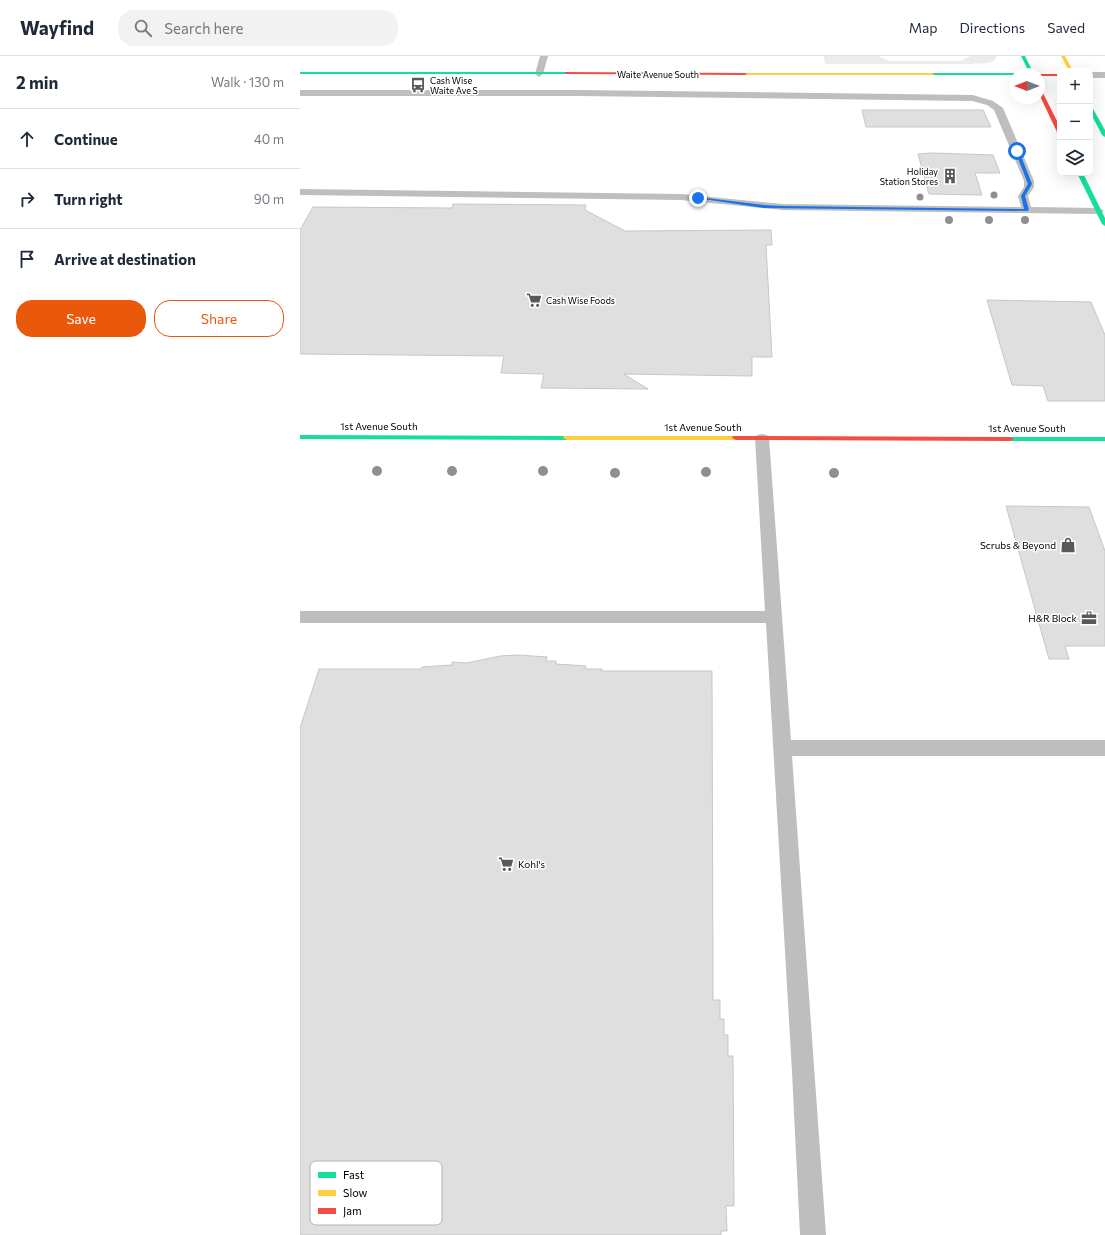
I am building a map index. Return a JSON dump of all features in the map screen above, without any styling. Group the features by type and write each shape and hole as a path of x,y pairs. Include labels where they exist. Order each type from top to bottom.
{"main road":[{"path":"1023,56 1029,68"},
{"path":"1063,56 1069,68"},
{"name":"Waite Avenue South","path":"300,73 1009,74"},
{"path":"1045,74 1057,75"},
{"path":"1045,101 1057,126"},
{"path":"1093,113 1105,135"},
{"path":"1082,176 1105,224"},
{"name":"1st Avenue South","path":"300,437 1105,439"}],"street":[{"path":"1093,75 1105,75"}],"lane":[{"path":"538,74 544,56"},
{"path":"300,93 564,93 973,98 990,103 998,108 1029,181 1029,187 1023,196 1027,210"},
{"path":"300,192 681,197 777,207 1099,211"},
{"path":"762,438 804,1072 813,1235"},
{"path":"300,617 774,617"},
{"path":"783,748 1105,748"}],"shaded area":[{"path":"824,56 878,56 890,61 960,61 971,56 996,56 995,60 989,63 970,64 825,64"}],"building":[{"path":"862,110 983,110 991,127 866,127"},
{"name":"Holiday Station Stores","path":"918,154 993,155 1000,173 975,173 982,195 929,194"},
{"name":"Cash Wise Foods","path":"453,204 586,205 585,210 625,231 771,230 772,245 766,245 772,357 752,357 752,376 624,374 648,389 541,388 544,374 501,373 504,356 300,354 300,230 313,207 452,208"},
{"path":"987,300 1091,302 1105,335 1105,401 1048,401 1043,386 1012,385"},
{"path":"1006,506 1089,507 1105,551 1105,646 1065,646 1069,659 1049,659"},
{"name":"Kohl's","path":"519,655 547,657 546,661 556,661 556,664 586,666 585,669 602,669 601,671 712,671 713,1000 720,1000 720,1019 724,1019 724,1035 728,1035 728,1056 733,1056 734,1206 726,1206 727,1231 721,1231 721,1235 300,1235 300,728 319,669 421,669 422,667 452,665 452,662 467,663 500,656"}],"traffic: fast":[{"path":"1023,56 1029,68"},
{"path":"300,73 567,73"},
{"path":"932,74 1009,74"},
{"path":"1093,113 1105,135"},
{"path":"1081,176 1105,224"},
{"path":"300,437 567,438"},
{"path":"1010,439 1105,439"}],"traffic: slow":[{"path":"1063,56 1069,68"},
{"path":"745,74 932,74"},
{"path":"567,438 736,438"}],"traffic: jam":[{"path":"567,73 745,74"},
{"path":"1045,75 1057,75"},
{"path":"1045,101 1057,126"},
{"path":"736,438 1010,439"}],"place":[{"name":"Cash Wise Waite Ave S","path":"418,85"},
{"name":"Holiday Station Stores","path":"950,176"},
{"name":"Cash Wise Foods","path":"534,300"},
{"name":"Scrubs & Beyond","path":"1068,545"},
{"name":"H&R Block","path":"1089,618"},
{"name":"Kohl's","path":"506,864"}],"route":[{"path":"698,198 764,207 1027,210 1022,200 1030,184 1017,151"}]}
